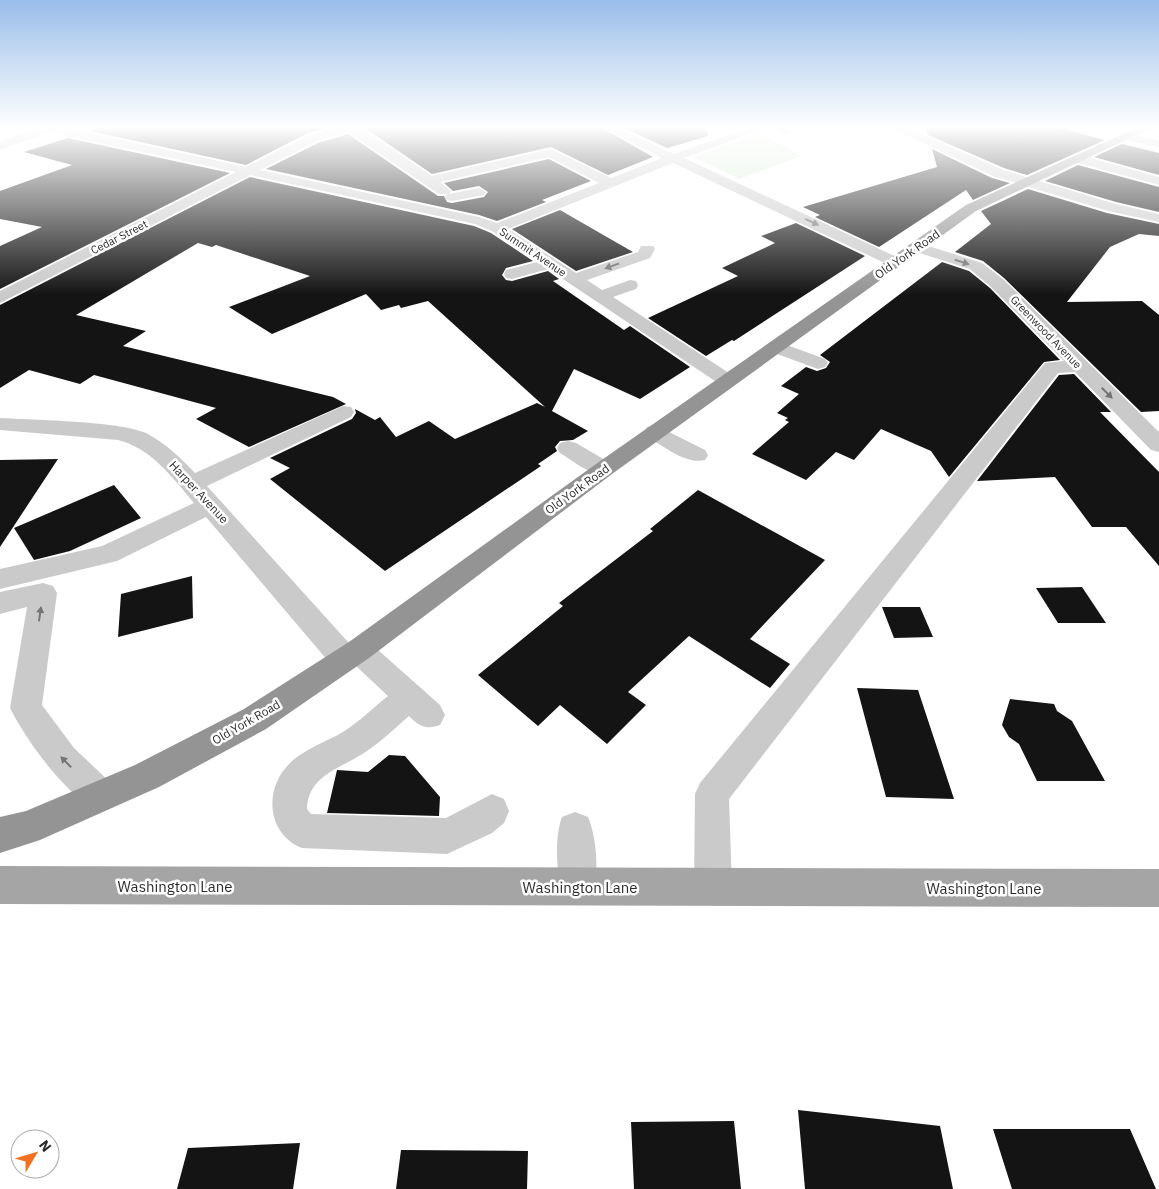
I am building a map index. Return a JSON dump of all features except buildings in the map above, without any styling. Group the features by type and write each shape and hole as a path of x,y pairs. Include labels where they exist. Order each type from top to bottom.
{"highway":[{"name":"Old York Road","path":"0,835 27,828 147,776 255,718 352,654 655,432 971,208 1024,183"}],"main road":[{"name":"Washington Lane","path":"0,885 1159,888"}],"street":[{"name":"Cedar Street","path":"0,298 222,183"},
{"name":"Summit Avenue","path":"305,183 479,221 497,228 728,381"},
{"path":"433,183 452,197 479,221"},
{"path":"602,183 609,188"},
{"path":"497,228 569,204 619,183"},
{"path":"723,183 895,262"},
{"path":"1032,183 1113,208 1159,218"},
{"path":"340,191 354,184"},
{"path":"741,193 763,186"},
{"path":"452,197 479,192"},
{"name":"Greenwood Avenue","path":"916,247 976,266 1006,282 1079,366 1155,438"},
{"path":"574,279 644,255 647,249"},
{"path":"512,274 550,263"},
{"path":"600,296 630,285"},
{"path":"776,347 818,363"},
{"path":"713,887 712,794 893,559 993,435 1052,367 1079,366"},
{"path":"192,484 343,412"},
{"name":"Harper Avenue","path":"0,424 118,432 139,438 171,461 352,654 419,706 301,774 290,793 289,814 302,830 447,836 480,821 492,811"},
{"path":"655,432 697,455"},
{"path":"568,448 604,469"},
{"path":"0,579 108,554 211,505"},
{"path":"0,603 43,593 26,708 62,759 101,796"},
{"path":"575,829 578,886"}]}
